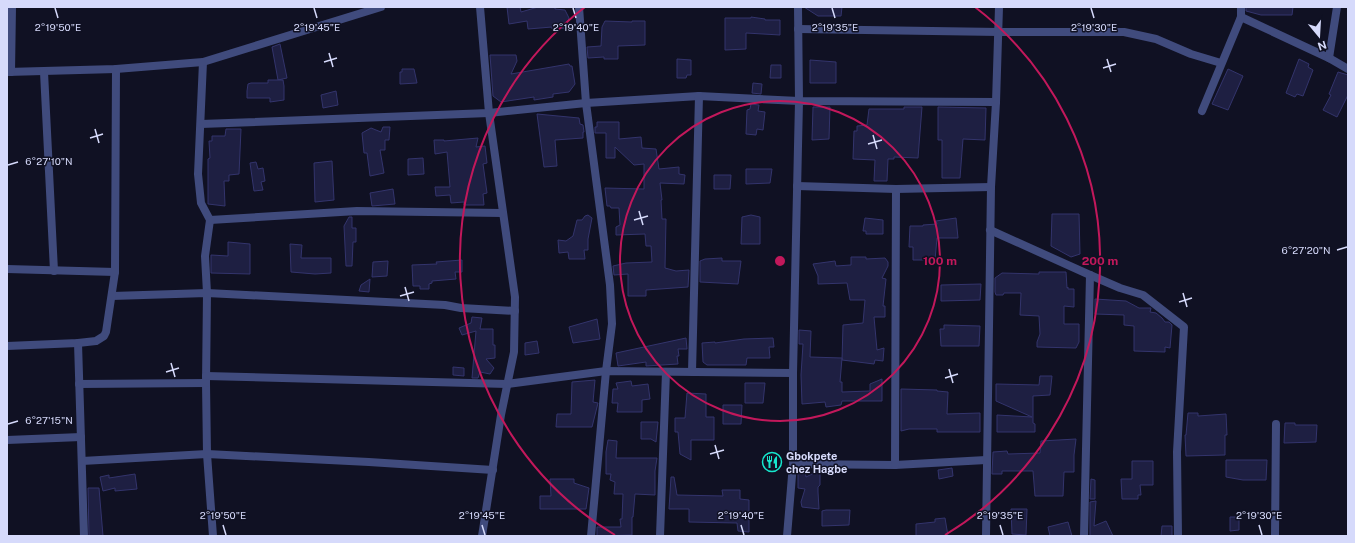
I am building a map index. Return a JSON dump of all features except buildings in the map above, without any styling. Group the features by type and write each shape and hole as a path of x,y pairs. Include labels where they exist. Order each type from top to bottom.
{"street":[{"path":"12,7 9,72 116,69 203,62 366,9 381,7"},
{"path":"480,7 489,113 515,297 514,352 507,384 482,536"},
{"path":"579,7 586,103 610,285 612,324 606,371 591,536"},
{"path":"787,536 793,464 793,373 800,101 798,7"},
{"path":"986,536 991,187 1000,7"},
{"path":"1202,111 1241,17 1241,7"},
{"path":"1329,58 1337,7"},
{"path":"1241,17 1329,58 1348,69"},
{"path":"798,30 1124,32 1156,39 1191,54 1221,63"},
{"path":"203,62 198,174 201,203 210,220 205,256 207,293 206,380 207,454 213,536"},
{"path":"7,346 96,341 104,336 106,332 115,272 116,69"},
{"path":"44,72 54,271"},
{"path":"200,124 489,113 586,103 699,96 800,101 996,102"},
{"path":"692,372 699,96"},
{"path":"797,186 896,189 991,187"},
{"path":"895,465 896,189"},
{"path":"210,220 357,211 502,213"},
{"path":"990,230 1120,288 1143,295 1184,327 1177,452 1178,536"},
{"path":"7,269 115,272"},
{"path":"1084,536 1090,275"},
{"path":"112,296 207,293 445,304 467,308 515,311"},
{"path":"78,343 84,536"},
{"path":"79,384 206,380 507,384 606,371 793,373"},
{"path":"660,536 666,372"},
{"path":"1275,536 1276,424"},
{"path":"7,440 81,437"},
{"path":"82,462 207,454 493,470"},
{"path":"793,464 895,465 986,460"}],"place":[{"name":"Gbokpete chez Hagbe","path":"772,462"}]}
